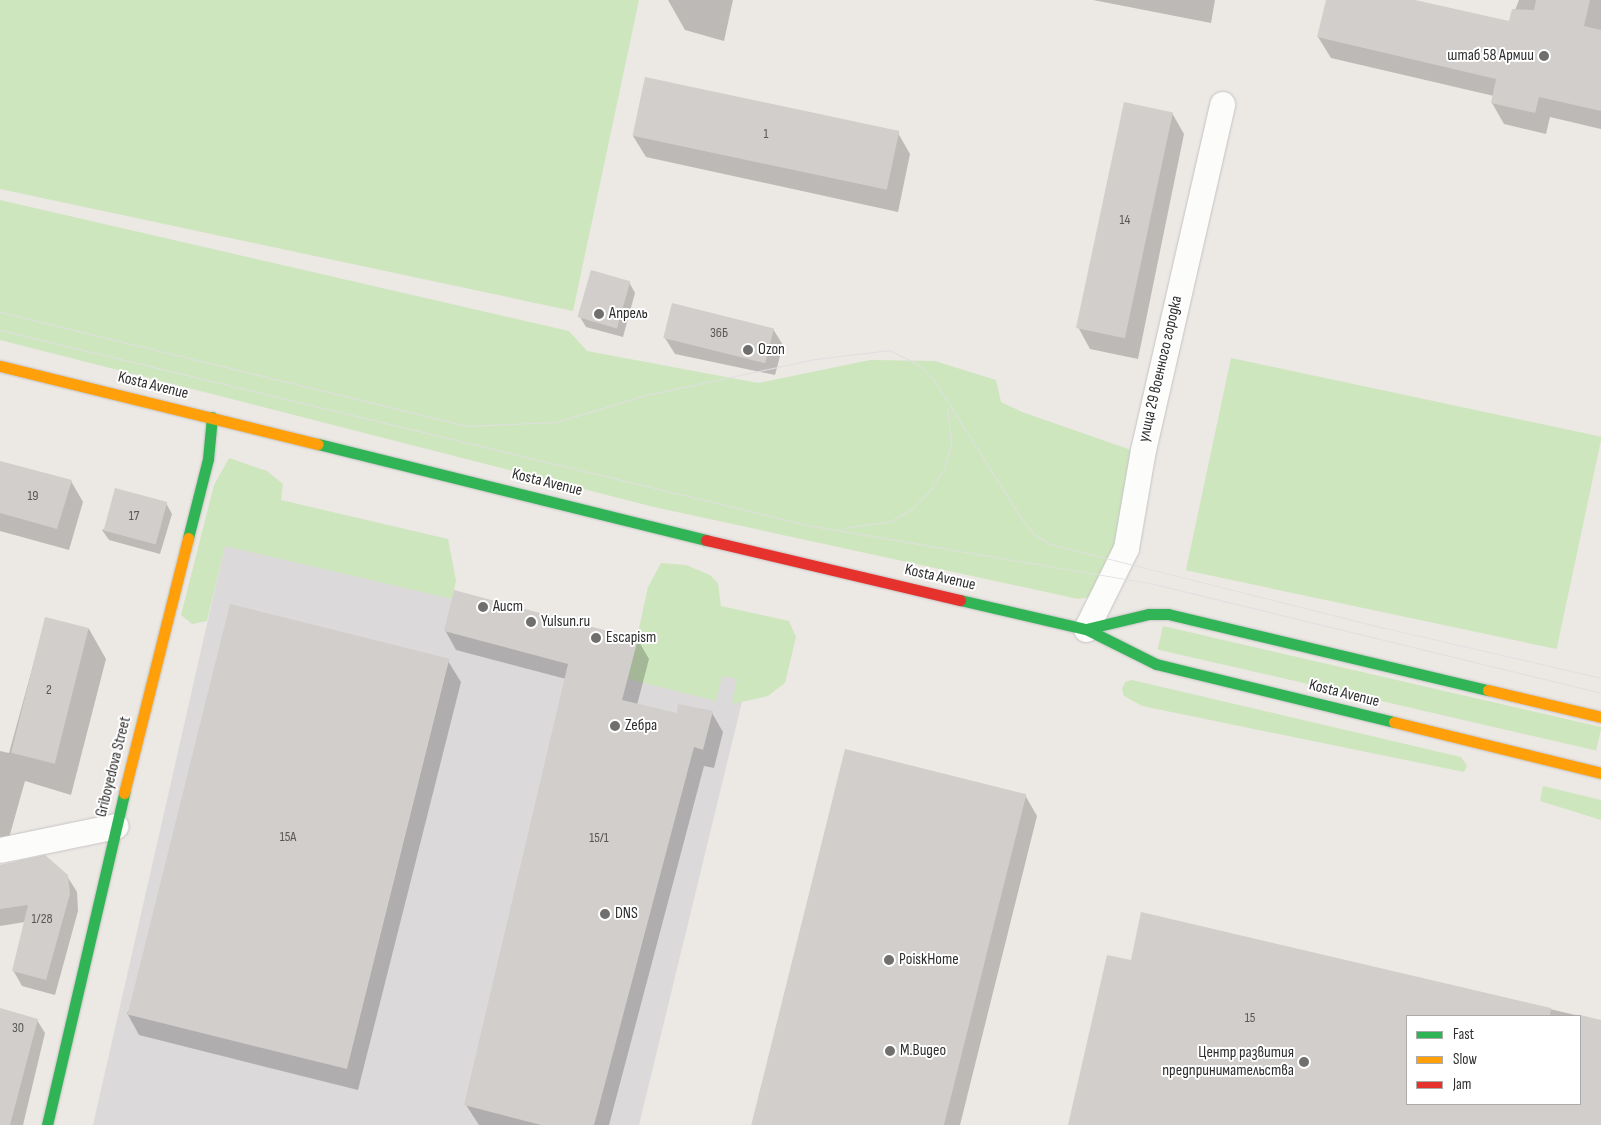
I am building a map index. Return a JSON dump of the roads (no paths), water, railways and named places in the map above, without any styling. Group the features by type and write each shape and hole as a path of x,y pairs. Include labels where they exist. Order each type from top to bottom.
{"main road":[{"name":"Kosta Avenue","path":"0,366 802,563 1086,629 1156,664 1601,773"},
{"name":"Griboyedova Street","path":"48,1125 116,826 208,459 212,417"},
{"name":"Kosta Avenue","path":"1086,629 1149,614 1168,614 1601,717"}],"street":[{"name":"улица 29 военного городка","path":"1086,629 1126,548 1143,450 1222,104"},
{"path":"0,850 116,826"}],"tram line":[{"path":"0,312 466,426 556,422 646,395 816,359 889,350 918,364 934,380 1022,520 1035,535 1050,544 1385,628 1601,678"},
{"path":"0,330 812,526 1154,584 1601,693"},
{"path":"844,528 891,521 912,509 932,488 944,469 951,444 947,408"}],"place":[{"name":"штаб 58 Армии","path":"1544,56"},
{"name":"Апрель","path":"599,314"},
{"name":"Ozon","path":"748,350"},
{"name":"Аист","path":"483,607"},
{"name":"Yulsun.ru","path":"531,622"},
{"name":"Escapism","path":"596,638"},
{"name":"Zeбра","path":"615,726"},
{"name":"DNS","path":"605,914"},
{"name":"PoiskHome","path":"889,960"},
{"name":"M.Видео","path":"890,1051"},
{"name":"Центр развития предпринимательства","path":"1304,1062"}]}
